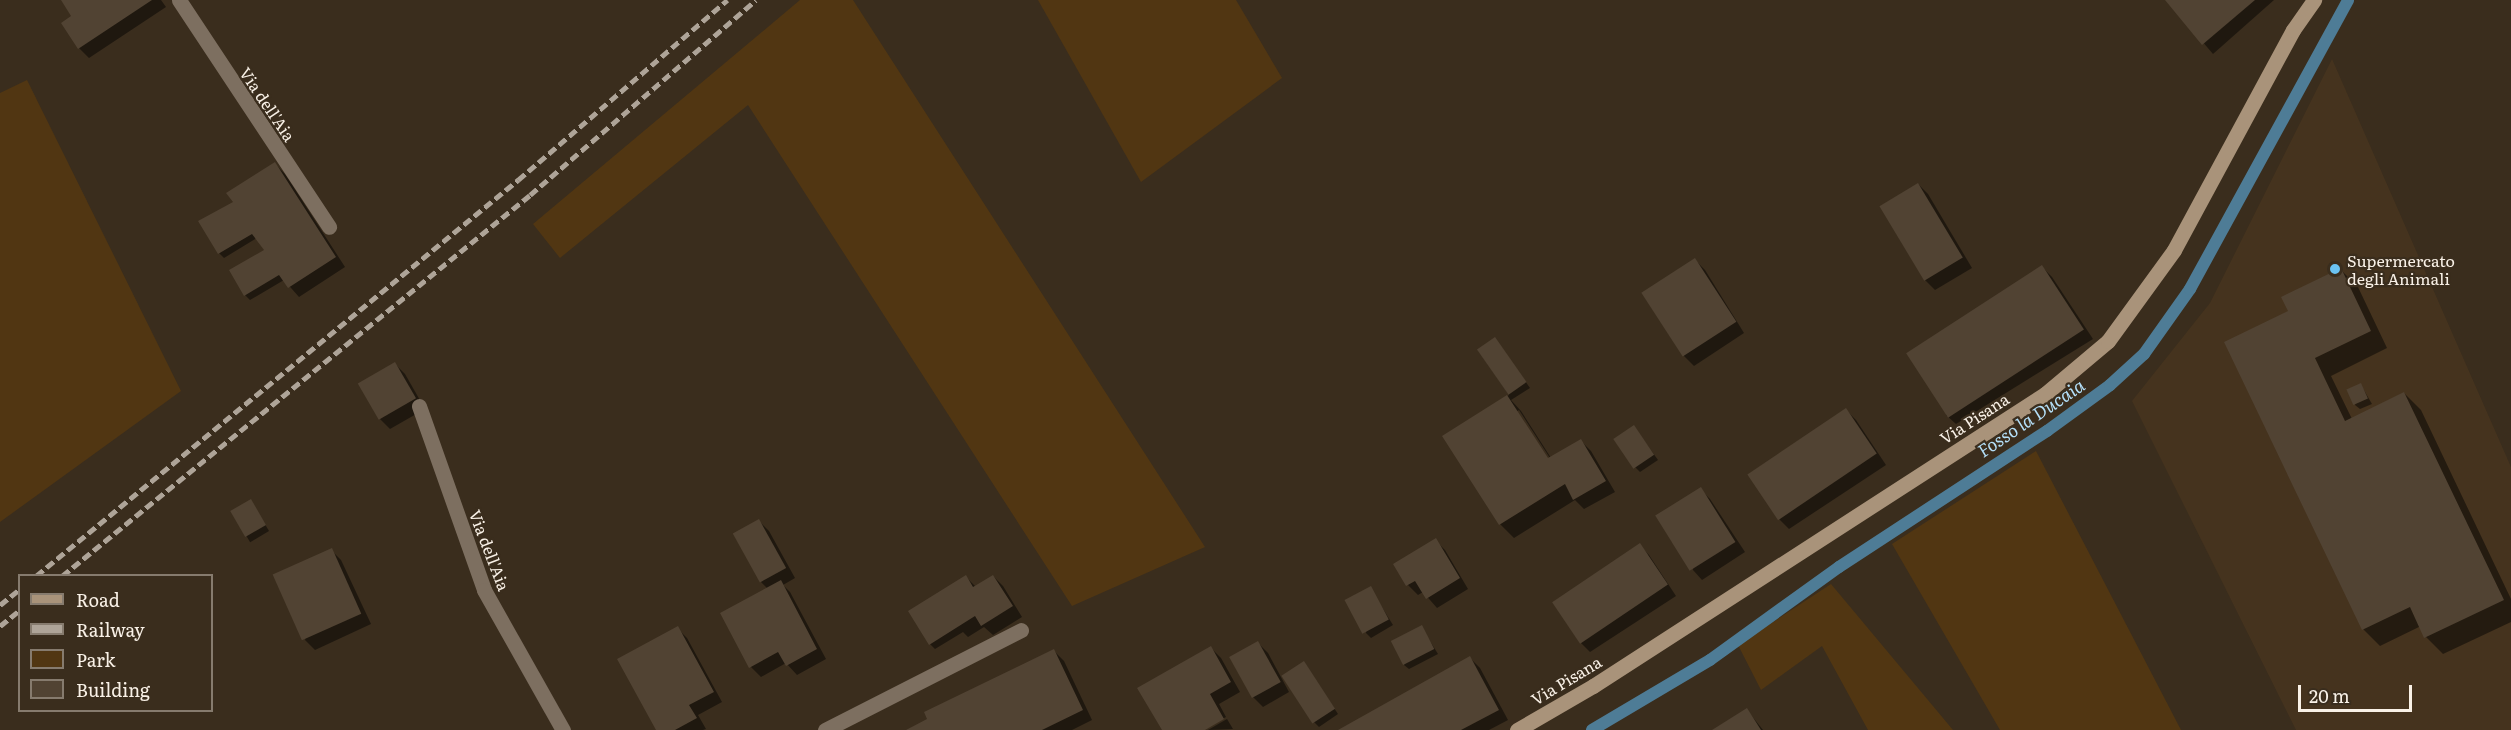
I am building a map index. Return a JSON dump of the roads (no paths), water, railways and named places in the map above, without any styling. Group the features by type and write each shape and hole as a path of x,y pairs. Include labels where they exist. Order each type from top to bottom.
{"main road":[{"name":"Via Pisana","path":"1517,730 1593,686 2045,394 2108,341 2174,250 2293,30 2314,0"}],"street":[{"name":"Via dell'Aia","path":"179,0 329,227"},
{"name":"Via dell'Aia","path":"419,406 484,590 564,730"},
{"path":"825,730 1021,630"}],"waterway":[{"name":"Fosso la Ducaia","path":"1592,730 1710,660 1839,567 2047,431 2110,385 2144,354 2190,289 2348,0"}],"railway":[{"path":"38,574 518,180 727,0"},
{"path":"64,574 530,195 756,0"},
{"path":"0,605 18,591"},
{"path":"0,626 18,612"}],"place":[{"name":"Supermercato degli Animali","path":"2335,269"}]}
